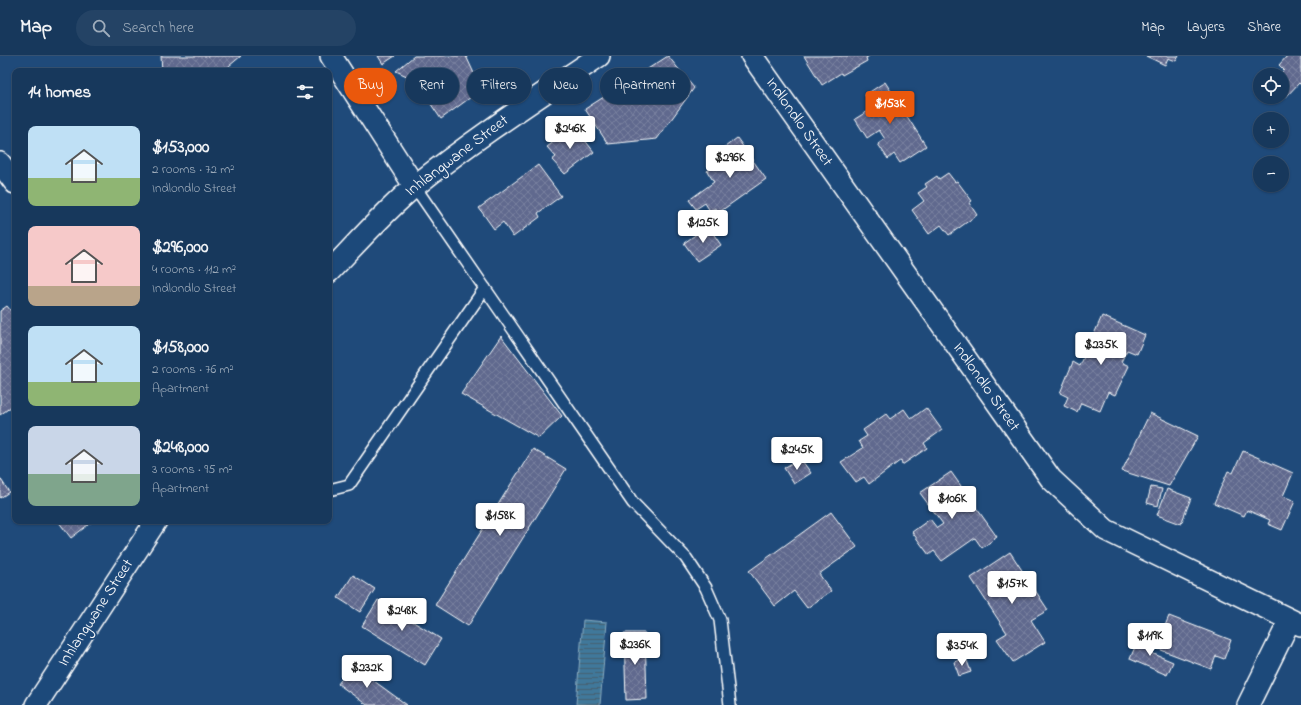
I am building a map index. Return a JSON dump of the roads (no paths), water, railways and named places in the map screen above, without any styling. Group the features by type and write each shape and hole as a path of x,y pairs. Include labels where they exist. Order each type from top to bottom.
{"street":[{"path":"331,56 415,187"},
{"name":"Inhlangwane Street","path":"332,269 374,223 415,187 494,127 599,56"},
{"name":"Indlondlo Street","path":"752,56 1051,479 1106,530 1295,622"},
{"path":"0,163 12,180"},
{"name":"Inhlangwane Street","path":"36,705 154,524"},
{"path":"1248,705 1295,622"}],"lane":[{"path":"415,187 633,503 686,558 706,588 720,620 730,705"},
{"path":"332,489 349,485 485,288"}],"water":[{"path":"583,620 607,622 600,705 576,704"}]}
